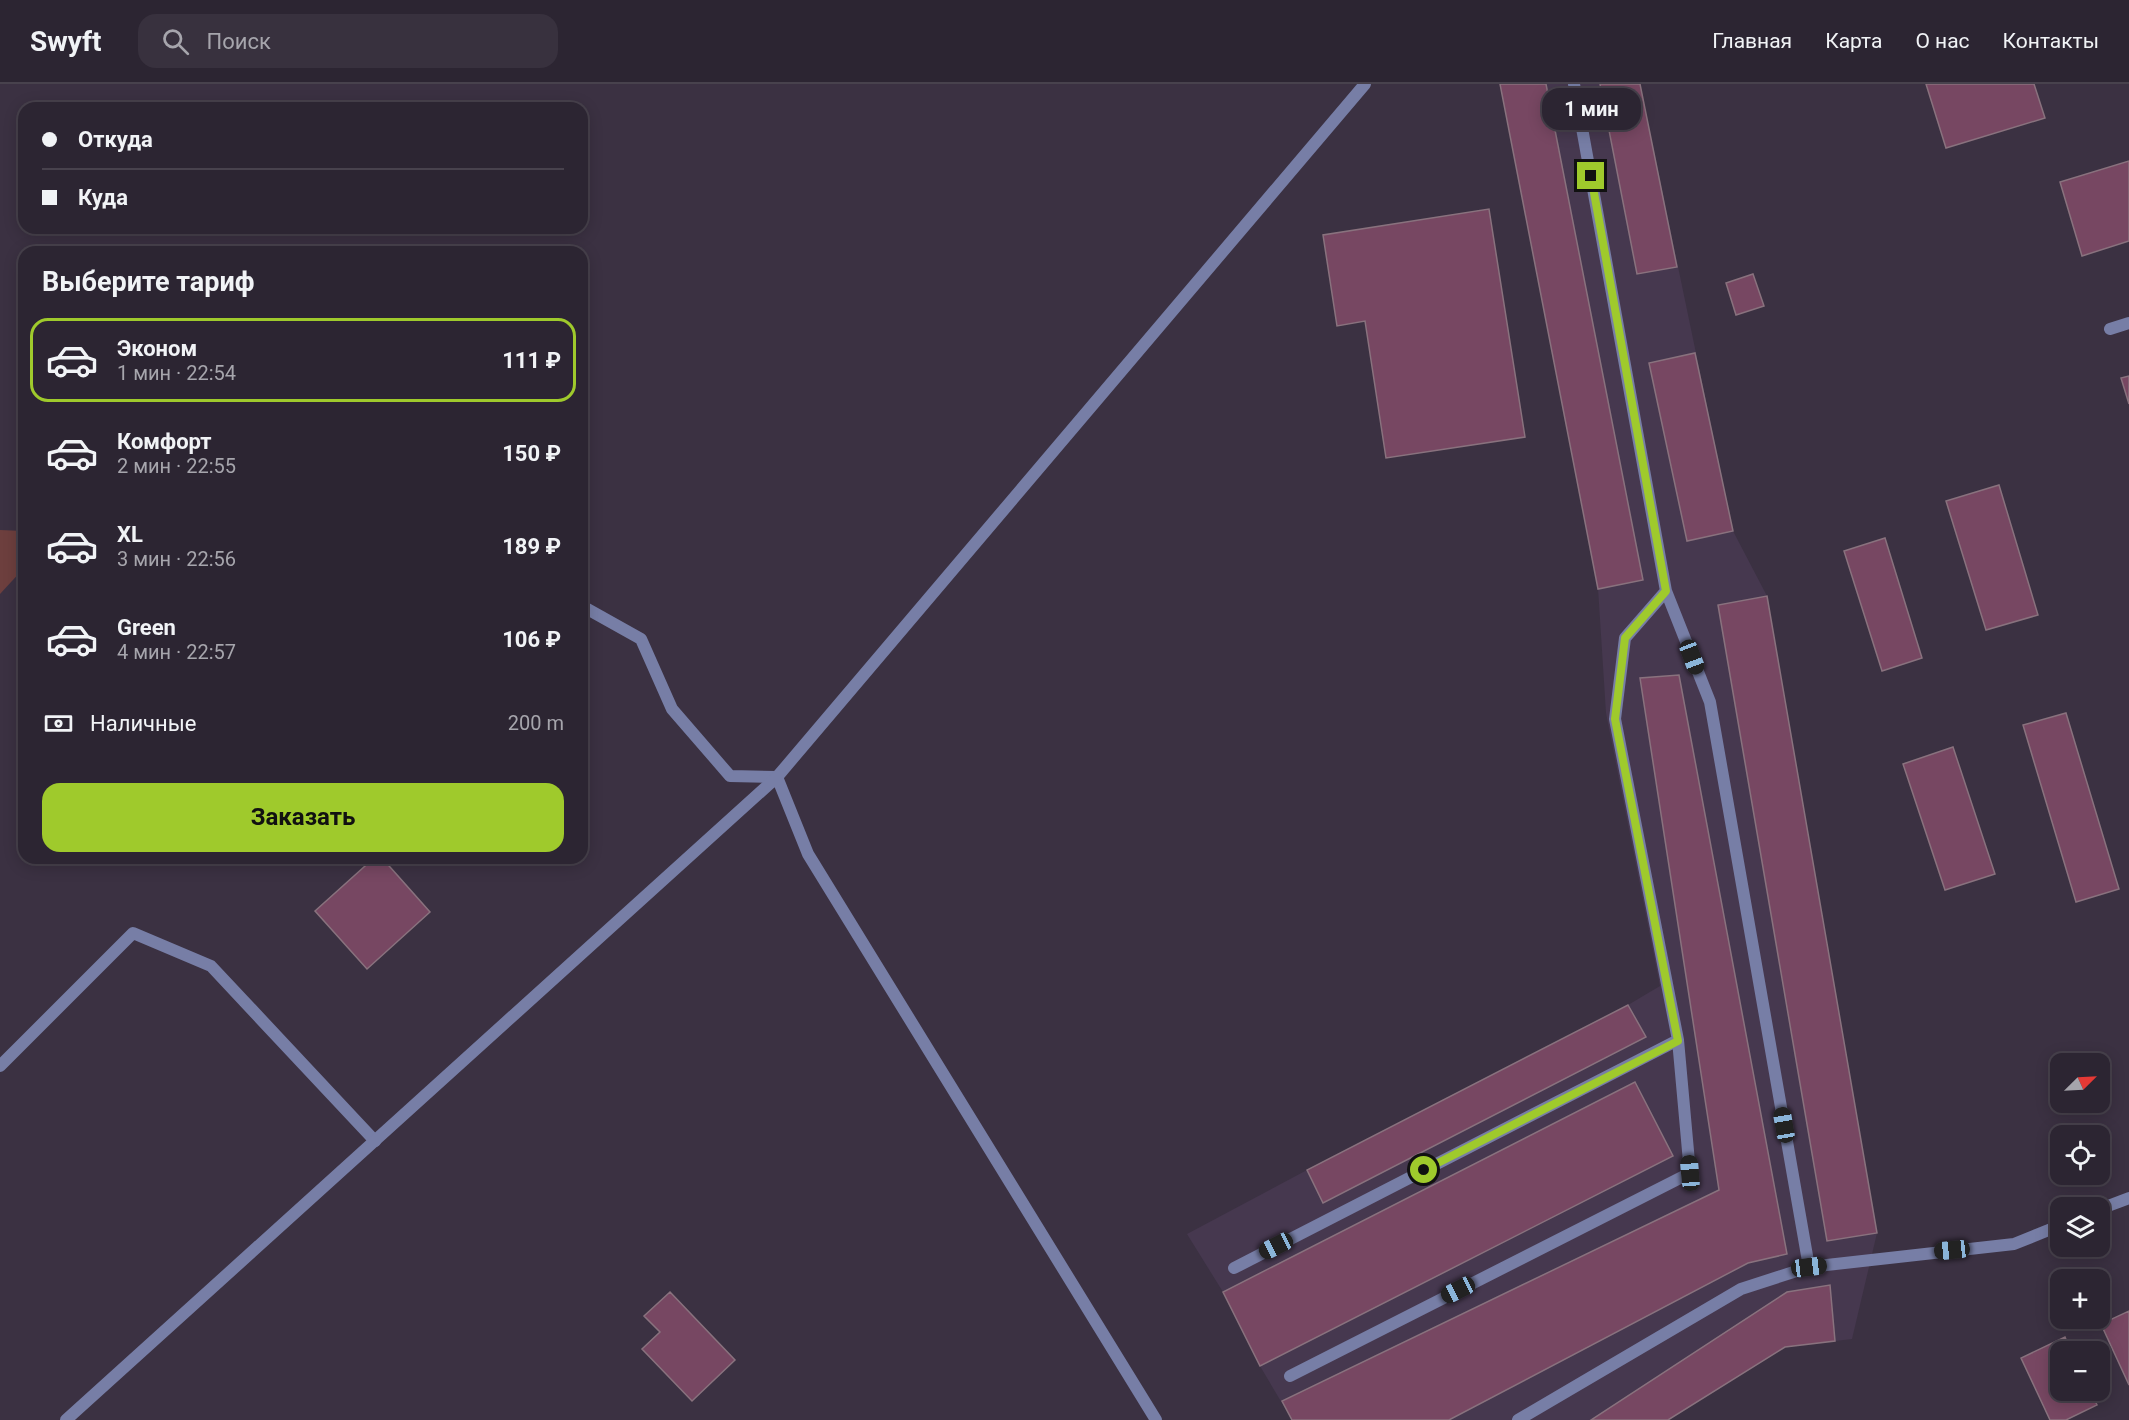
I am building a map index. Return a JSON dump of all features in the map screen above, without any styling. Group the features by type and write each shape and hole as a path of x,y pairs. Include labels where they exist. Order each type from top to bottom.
{"street":[{"path":"66,1420 777,777 1365,84"},
{"path":"1574,84 1666,591 1710,702 1809,1267"},
{"path":"2110,328 2129,323"},
{"path":"1290,1376 1690,1173 1678,1041 1615,719 1625,638 1666,591"},
{"path":"588,609 641,639 672,709 730,776 777,777"},
{"path":"777,777 808,854 1156,1420"},
{"path":"0,1066 133,933 211,966 375,1141"},
{"path":"1234,1268 1678,1041"},
{"path":"2110,1205 2129,1198"},
{"path":"1518,1420 1741,1289 1809,1267 2014,1244 2050,1229"}],"shaded area":[{"path":"1500,84 1640,84 1733,531 1767,596 1877,1233 1852,1339 1785,1347 1668,1420 1292,1420 1260,1366 1223,1292 1187,1234 1628,1005 1660,986 1606,713 1598,588"},
{"path":"0,530 18,531 18,574 0,594"}],"building":[{"path":"1500,84 1546,84 1643,580 1598,589"},
{"path":"1600,84 1640,84 1677,267 1637,274"},
{"path":"1926,84 2034,84 2045,118 1946,148"},
{"path":"2129,161 2129,241 2082,256 2060,182"},
{"path":"1489,209 1525,437 1386,458 1365,321 1337,326 1323,235"},
{"path":"1753,274 1764,306 1736,315 1726,283"},
{"path":"1695,353 1733,531 1687,541 1649,363"},
{"path":"2129,376 2129,404 2121,378"},
{"path":"1999,485 2038,615 1986,630 1946,501"},
{"path":"1885,538 1922,658 1882,671 1844,551"},
{"path":"1767,596 1877,1233 1827,1241 1718,605"},
{"path":"1679,675 1787,1254 1748,1263 1449,1420 1292,1420 1282,1401 1719,1190 1640,678"},
{"path":"2066,713 2119,889 2076,902 2023,725"},
{"path":"1953,747 1995,874 1945,890 1903,764"},
{"path":"367,864 387,864 430,912 367,969 315,911"},
{"path":"1628,1005 1646,1037 1323,1203 1307,1170"},
{"path":"1635,1082 1673,1156 1260,1366 1223,1292"},
{"path":"1830,1285 1835,1341 1785,1347 1668,1420 1591,1420 1787,1292"},
{"path":"670,1292 735,1360 692,1401 642,1349 660,1332 644,1316"},
{"path":"2129,1311 2129,1385 2103,1329 2110,1329 2110,1320"},
{"path":"2050,1344 2050,1401 2095,1401 2097,1405 2066,1420 2050,1420 2021,1358"}],"route":[{"path":"1424,1170 1678,1041 1615,719 1625,638 1666,591 1591,176"}]}
